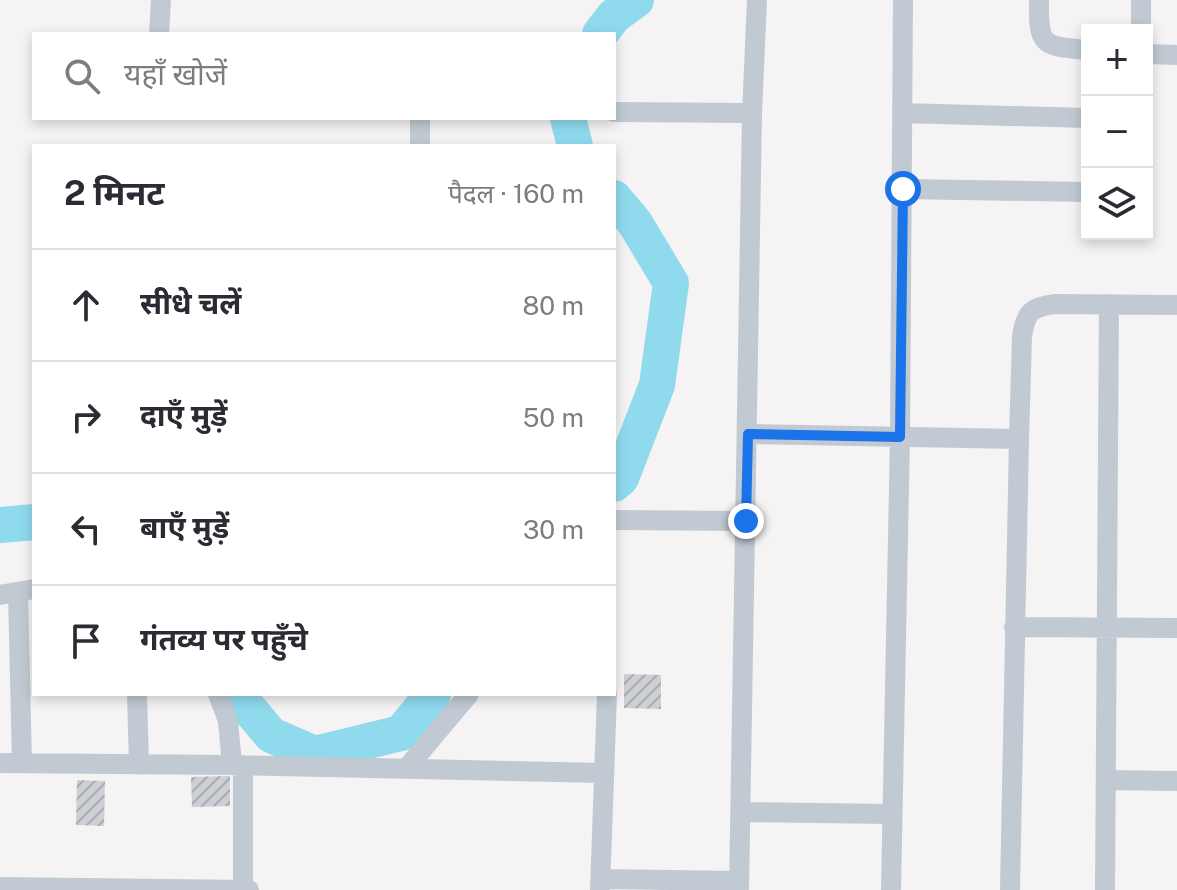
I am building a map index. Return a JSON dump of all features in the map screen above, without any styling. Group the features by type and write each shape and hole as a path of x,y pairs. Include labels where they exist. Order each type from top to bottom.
{"street":[{"path":"159,32 161,0"},
{"path":"607,696 600,885 739,885 752,113 757,0"},
{"path":"891,890 900,437 903,0"},
{"path":"1039,0 1042,37 1050,44 1081,49"},
{"path":"1141,0 1141,24"},
{"path":"1153,54 1177,55"},
{"path":"616,112 752,113"},
{"path":"902,113 1081,118"},
{"path":"420,120 420,144"},
{"path":"903,189 1081,192"},
{"path":"1010,890 1014,627 1024,322 1031,311 1055,304 1177,305"},
{"path":"1105,890 1109,304"},
{"path":"748,434 1019,439"},
{"path":"616,520 746,521"},
{"path":"17,592 22,763"},
{"path":"1014,627 1177,628"},
{"path":"137,696 139,765"},
{"path":"0,887 246,890 238,765 219,696"},
{"path":"406,769 467,696"},
{"path":"0,763 604,773"},
{"path":"1106,780 1177,781"},
{"path":"741,812 891,814"}],"building":[{"path":"624,674 661,675 661,709 624,708"},
{"path":"230,776 230,806 192,807 191,777"},
{"path":"77,780 105,781 104,826 76,825"}],"waterway":[{"path":"602,32 614,16 636,0"},
{"path":"568,120 574,144"},
{"path":"616,200 635,223 671,283 657,385 621,478 616,482"},
{"path":"0,525 32,522"},
{"path":"240,696 271,735 315,754 401,733 431,696"}],"route":[{"path":"746,521 748,434 900,437 903,189"}]}
